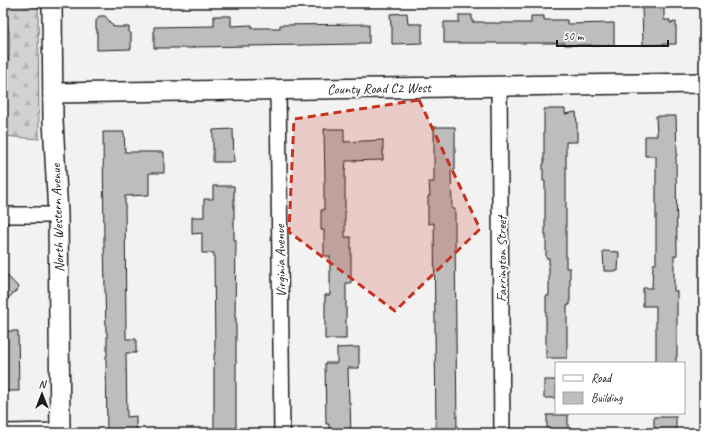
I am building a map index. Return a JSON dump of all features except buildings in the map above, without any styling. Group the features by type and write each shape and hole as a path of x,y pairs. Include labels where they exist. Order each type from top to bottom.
{"street":[{"name":"North Western Avenue","path":"52,3 53,120 58,215 60,432"},
{"name":"County Road C2 West","path":"53,92 704,83"},
{"name":"Farrington Street","path":"499,86 502,433"},
{"name":"Virginia Avenue","path":"278,89 282,433"},
{"path":"3,216 58,215"},
{"path":"3,432 60,432"}],"highlighted area":[{"path":"419,100 480,229 395,311 289,232 294,119"}],"green space":[{"path":"3,3 38,3 39,139 3,136 3,76 9,61 9,31 3,10"},
{"path":"3,10 8,26 10,43 8,60 3,76"}]}
